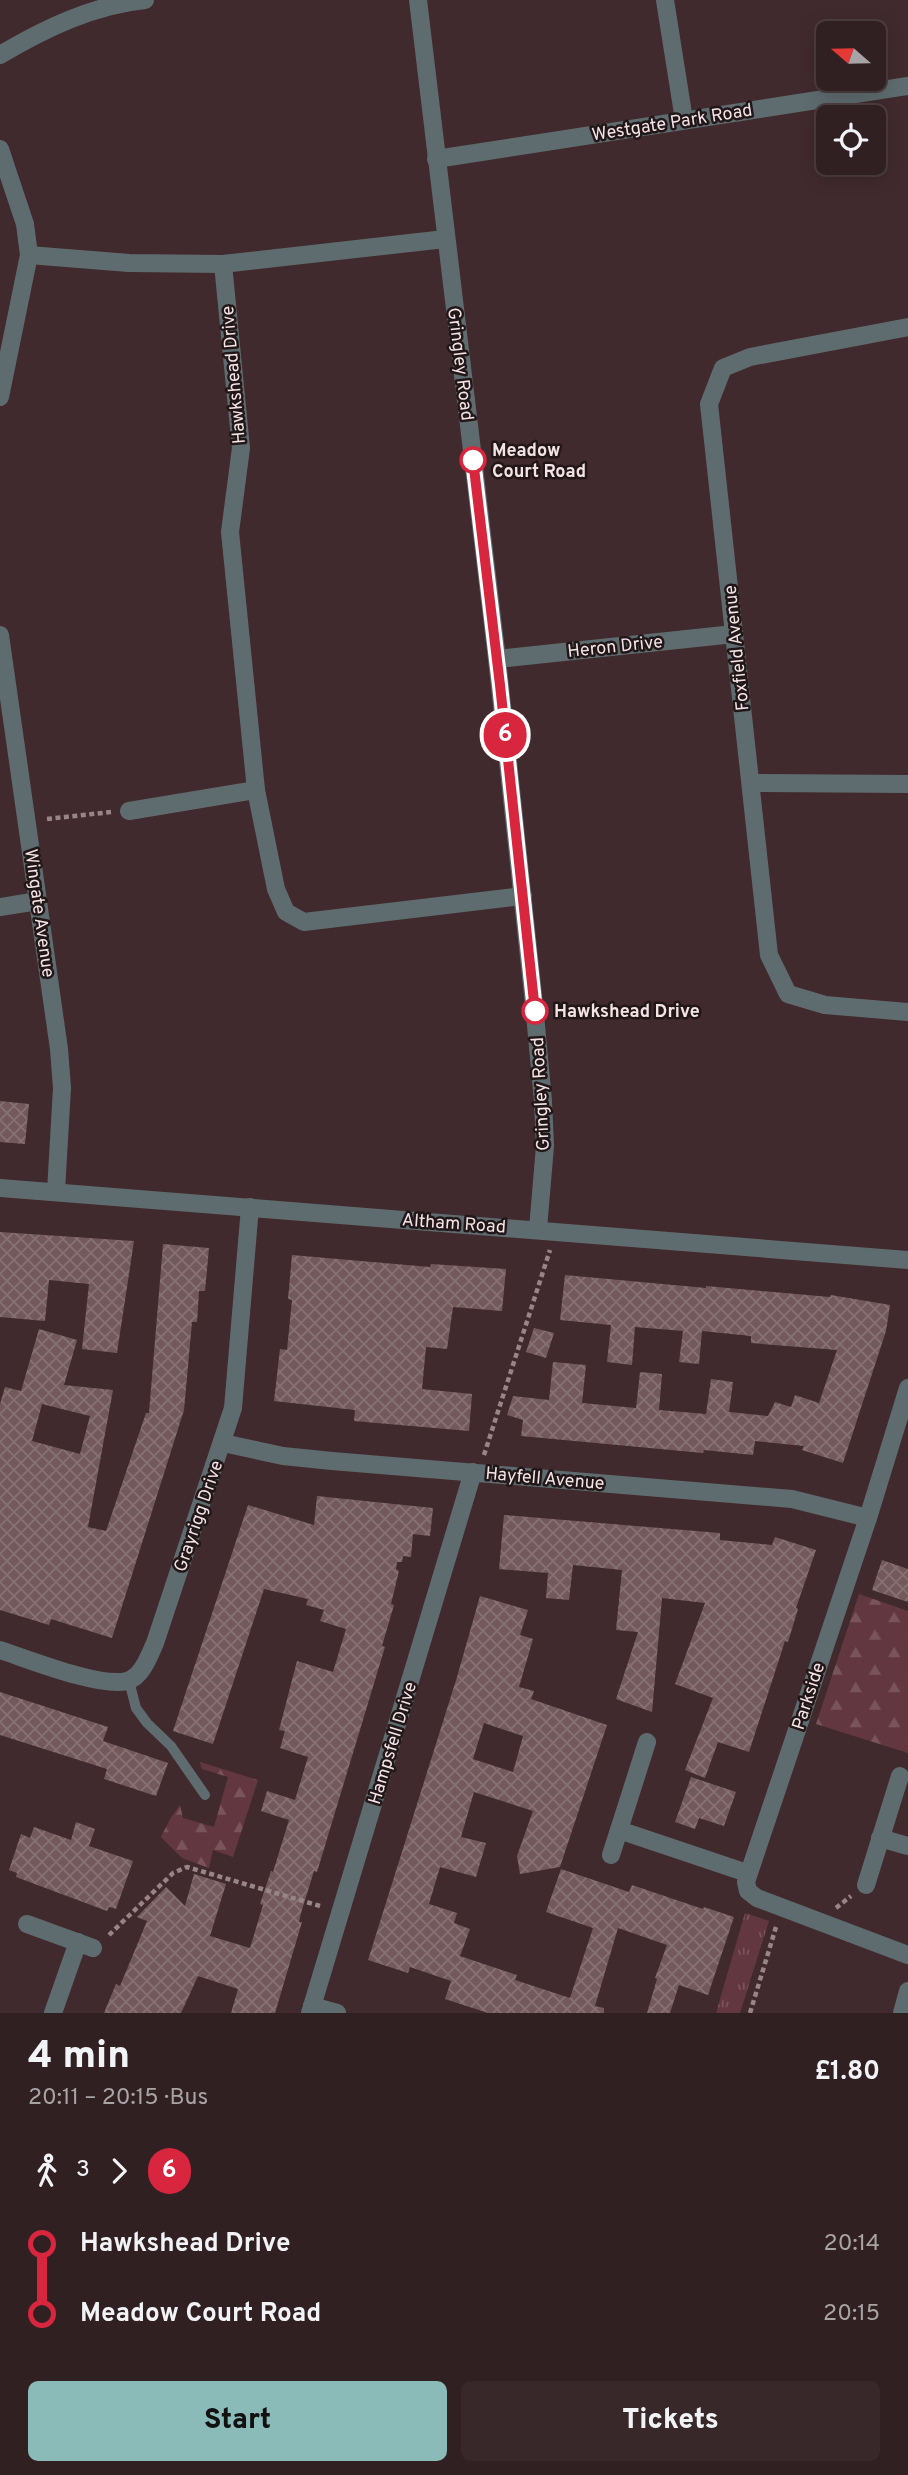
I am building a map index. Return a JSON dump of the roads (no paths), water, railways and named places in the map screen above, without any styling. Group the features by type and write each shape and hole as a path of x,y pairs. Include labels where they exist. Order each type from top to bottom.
{"street":[{"path":"0,55 54,26 100,9 136,0"},
{"name":"Gringley Road","path":"418,0 497,659 544,1112 545,1146 538,1229"},
{"path":"665,0 684,120"},
{"name":"Westgate Park Road","path":"436,159 908,86"},
{"path":"0,149 25,224 29,255 0,397"},
{"path":"29,255 129,262 223,264 445,239"},
{"name":"Hawkshead Drive","path":"223,264 241,448 230,532 256,790 276,889 286,912 304,922 523,897"},
{"name":"Foxfield Avenue","path":"908,327 750,357 723,368 709,404 769,955 788,994 825,1005 908,1012"},
{"name":"Heron Drive","path":"497,659 734,634"},
{"name":"Wingate Avenue","path":"1,647 59,1049 62,1088 56,1191"},
{"path":"751,783 908,784"},
{"path":"129,811 256,790"},
{"path":"0,906 38,901"},
{"name":"Altham Road","path":"0,1188 908,1260"},
{"name":"Grayrigg Drive","path":"129,1681 144,1668 155,1643 233,1408 250,1207"},
{"name":"Parkside","path":"747,1873 868,1518 908,1388"},
{"name":"Hayfell Avenue","path":"223,1443 283,1456 792,1499 868,1518"},
{"name":"Hampsfell Drive","path":"311,2009 473,1472"},
{"path":"0,1650 89,1678 109,1682 129,1681"},
{"path":"611,1855 647,1742"},
{"path":"866,1885 900,1776"},
{"path":"619,1830 747,1873 748,1891 757,1898 908,1955"},
{"path":"880,1838 908,1846"},
{"path":"27,1924 91,1944 53,2013"},
{"path":"902,2013 908,1991"},
{"path":"311,2009 337,2013"}],"lane":[{"path":"129,1681 136,1708 171,1746 205,1796"}],"place":[{"name":"Meadow Court Road","path":"473,460"},
{"name":"Hawkshead Drive","path":"535,1011"}]}
